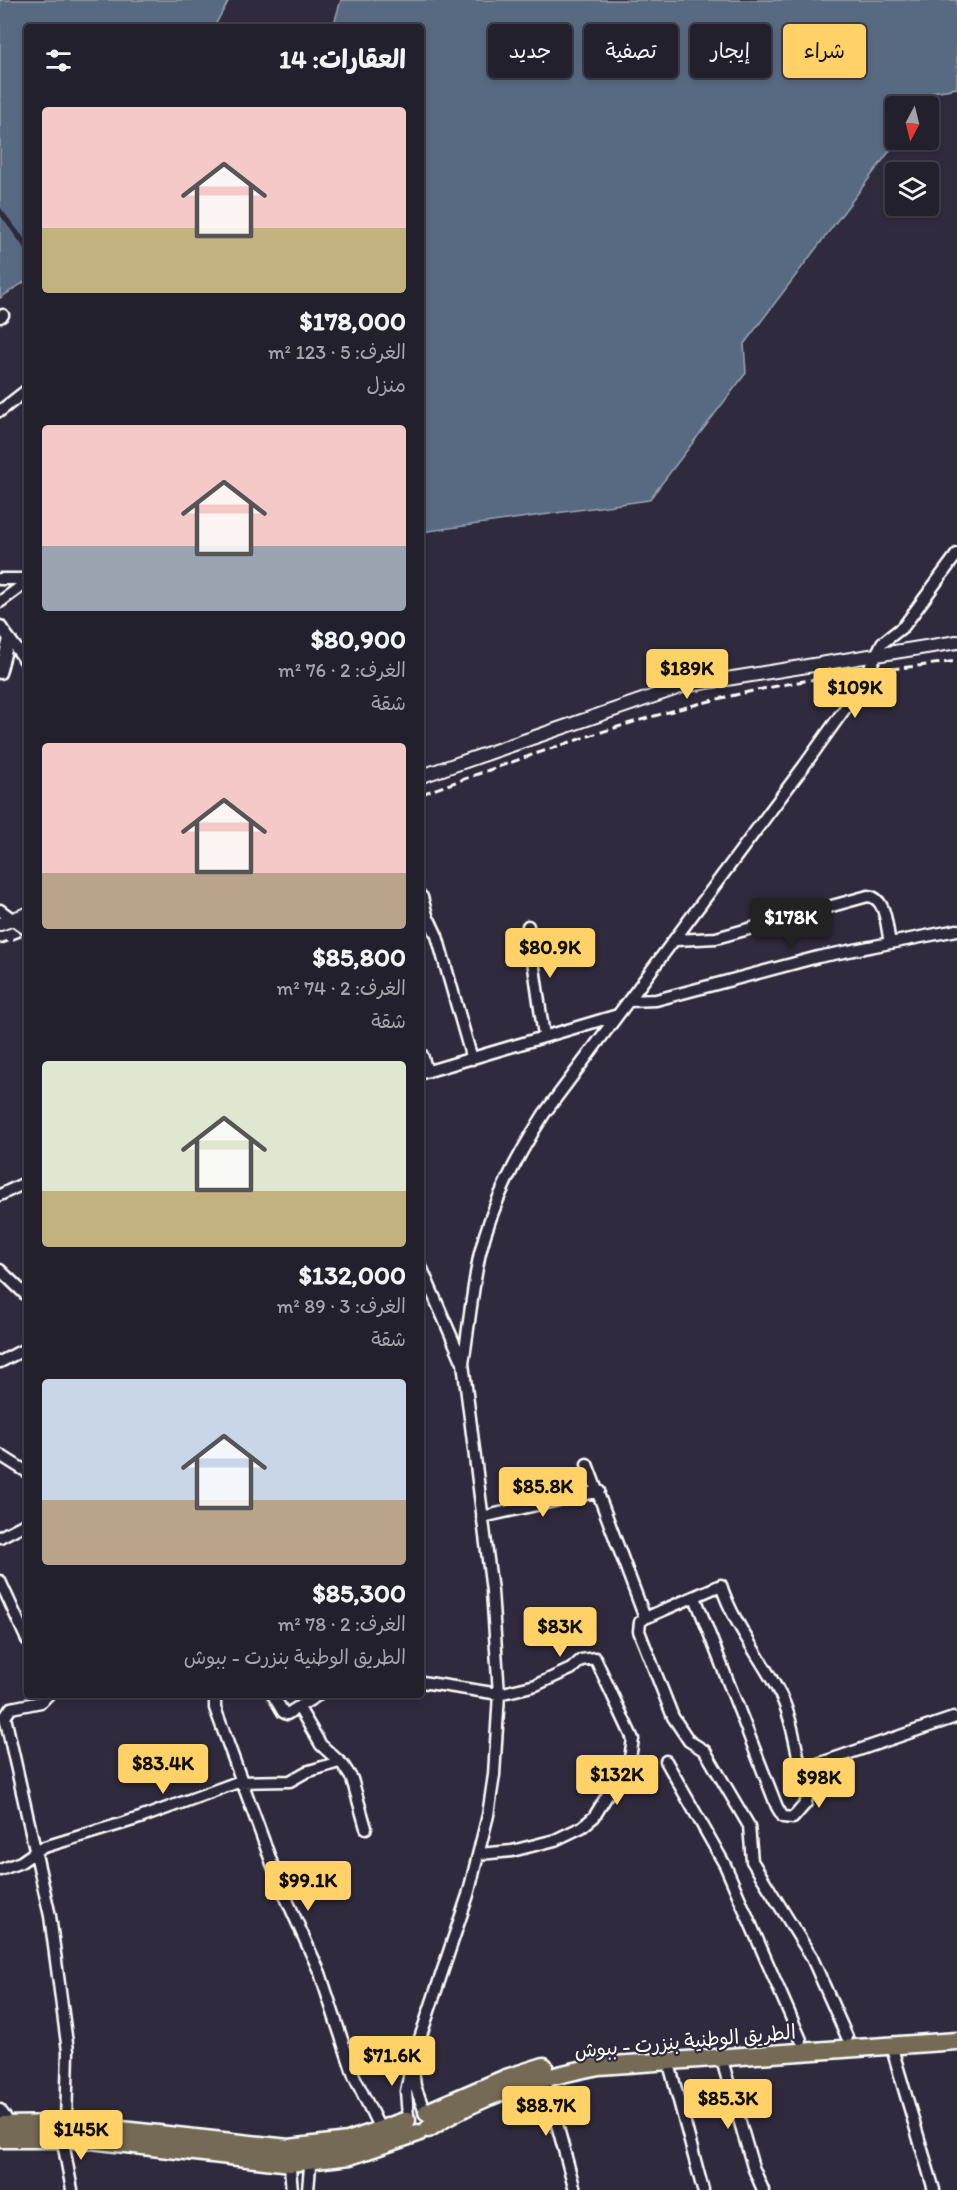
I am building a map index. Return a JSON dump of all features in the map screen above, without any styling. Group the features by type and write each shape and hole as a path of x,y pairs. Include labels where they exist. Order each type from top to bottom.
{"main road":[{"name":"الطريق الوطنية بنزرت - ببوش","path":"5,2125 289,2156 310,2154 350,2156 506,2078 549,2065 616,2054 957,2030"},
{"name":"الطريق الوطنية بنزرت - ببوش","path":"310,2154 348,2140 476,2102 544,2077 599,2066 957,2041"},
{"name":"الطريق الوطنية بنزرت - ببوش","path":"0,2139 64,2131"}],"street":[{"path":"0,411 24,392"},
{"path":"419,2120 406,2091 412,2060 468,1895 479,1854 494,1775 499,1694 492,1591 463,1363 480,1253 498,1199 516,1158 544,1114 676,940 861,686 882,643 904,626 957,554"},
{"path":"0,579 24,580"},
{"path":"0,602 24,582"},
{"path":"0,626 24,659"},
{"path":"0,673 9,639"},
{"path":"424,775 683,686 957,642"},
{"path":"676,940 716,938 868,896 878,900 882,906 890,942"},
{"path":"0,910 6,921 24,929"},
{"path":"6,921 24,915"},
{"path":"424,919 437,936 472,1059"},
{"path":"528,926 544,1036"},
{"path":"629,1001 656,1000 788,965 890,942 957,930"},
{"path":"424,1072 618,1015"},
{"path":"0,1195 24,1183"},
{"path":"0,1270 24,1293"},
{"path":"424,1274 463,1363"},
{"path":"0,1362 24,1350"},
{"path":"0,1455 24,1470"},
{"path":"587,1464 645,1618"},
{"path":"482,1517 598,1491"},
{"path":"0,1537 24,1525"},
{"path":"0,1581 24,1633"},
{"path":"695,1597 777,1807 787,1819 798,1814 806,1803 783,1701 765,1664 732,1614 721,1585 645,1618 640,1622 639,1631 673,1717 689,1741 705,1751 749,1826 752,1861 812,1958 847,2037"},
{"path":"424,1682 499,1694 536,1685 571,1669 581,1660 595,1658 633,1746 630,1758 594,1816 582,1827 555,1840 512,1851 479,1854"},
{"path":"45,1698 41,1702 11,1708 5,1717 50,1916 65,2022 69,2079 64,2131 72,2190"},
{"path":"215,1698 216,1708 278,1880 320,1973 354,2076 381,2131"},
{"path":"275,1698 285,1713 299,1708 314,1698"},
{"path":"299,1708 317,1738 355,1784 366,1828"},
{"path":"800,1770 954,1718"},
{"path":"666,1761 725,1865 801,2040"},
{"path":"0,1870 21,1862 36,1851 244,1781 290,1781 306,1772 339,1762"},
{"path":"891,2045 934,2190"},
{"path":"721,2057 753,2167 763,2190"},
{"path":"412,2060 419,2120"},
{"path":"668,2060 703,2190"},
{"path":"544,2077 575,2190"},
{"path":"0,2110 5,2125"},
{"path":"308,2190 310,2154"},
{"path":"289,2156 292,2190"}],"water":[{"path":"0,0 229,0 216,24 24,24 24,282 0,298"},
{"path":"341,0 957,0 957,88 933,92 930,96 885,96 885,150 890,150 744,344 746,373 649,500 424,532 424,24 334,24"}],"pier":[{"path":"0,207 24,238 24,248 0,215"}],"railway":[{"path":"424,793 598,733 687,707 822,678 957,661"},
{"path":"0,944 24,935"}]}
